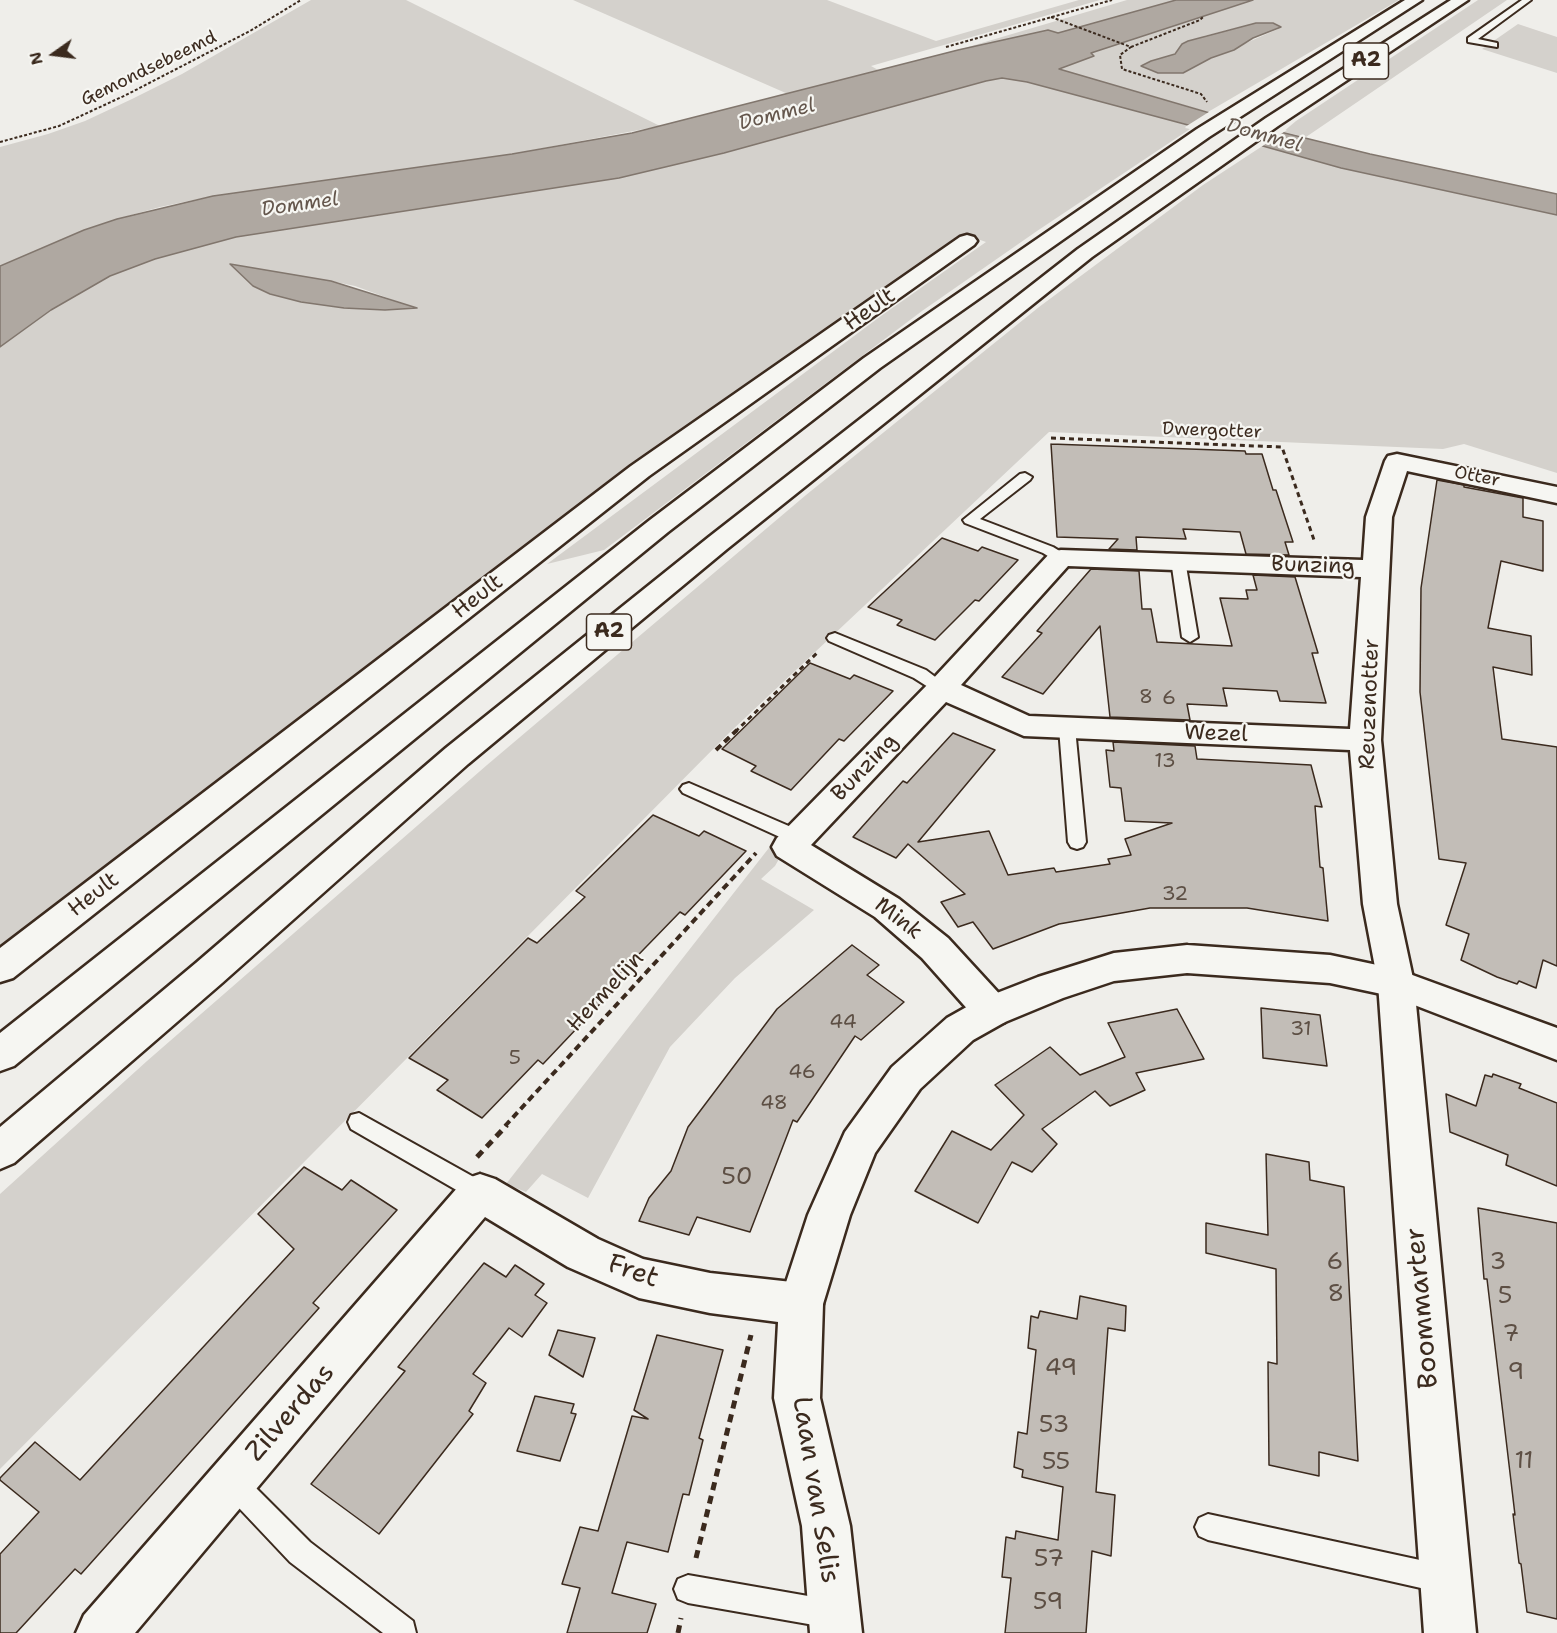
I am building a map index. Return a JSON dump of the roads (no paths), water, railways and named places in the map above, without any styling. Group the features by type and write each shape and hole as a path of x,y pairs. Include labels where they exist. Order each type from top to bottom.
{"main road":[{"name":"A2","path":"0,1055 659,525 872,363 1203,133 1415,0"},
{"name":"A2","path":"0,1150 209,973 457,756 718,543 1085,253 1272,122 1461,0"},
{"name":"Heult","path":"0,968 640,471 968,241"},
{"name":"Otter","path":"1397,461 1557,495"},
{"name":"Reuzenotter","path":"1396,983 1380,904 1365,740 1378,517 1397,461"},
{"name":"Bunzing","path":"789,838 942,688 1061,558 1178,560 1376,569"},
{"name":"Wezel","path":"942,688 1024,726 1365,740"},
{"name":"Mink","path":"789,838 887,908 935,948 992,1011"},
{"name":"Laan van Selis","path":"835,1624 826,1526 797,1398 801,1304 829,1215 859,1144 906,1078 960,1029 992,1011 1051,987 1114,967 1187,959 1330,969 1396,983 1557,1044"},
{"name":"Boommarter","path":"1396,983 1450,1633"},
{"name":"Fret","path":"468,1186 583,1253 639,1278 710,1293 801,1304"},
{"name":"Zilverdas","path":"102,1633 232,1482 468,1186"}],"lane":[{"path":"1494,45 1471,40 1527,0"},
{"name":"Bunzing","path":"1025,477 970,520 1048,550 1061,558"},
{"path":"1178,560 1190,637"},
{"path":"835,638 920,674 942,688"},
{"path":"1067,728 1077,842"},
{"path":"689,789 789,838"},
{"path":"359,1122 468,1186"},
{"path":"232,1482 300,1552 403,1631"},
{"path":"1208,1527 1445,1580"},
{"name":"Laan van Selis","path":"688,1589 835,1624"}],"water":[{"name":"Dommel","path":"1176,0 1253,0 1091,53 1094,56 1059,69 1244,123 1370,154 1557,194 1557,215 1341,168 1027,82 1002,78 724,153 619,178 236,237 155,259 110,276 51,310 0,347 0,266 84,230 117,219 213,196 512,154 632,133 958,50 1048,30 1058,33"},
{"path":"1256,23 1273,23 1281,27 1253,38 1234,50 1211,58 1183,73 1158,73 1141,66 1175,54 1182,44 1188,41"},
{"path":"230,264 331,281 417,308 385,310 344,308 301,302 270,294 253,286"}]}
